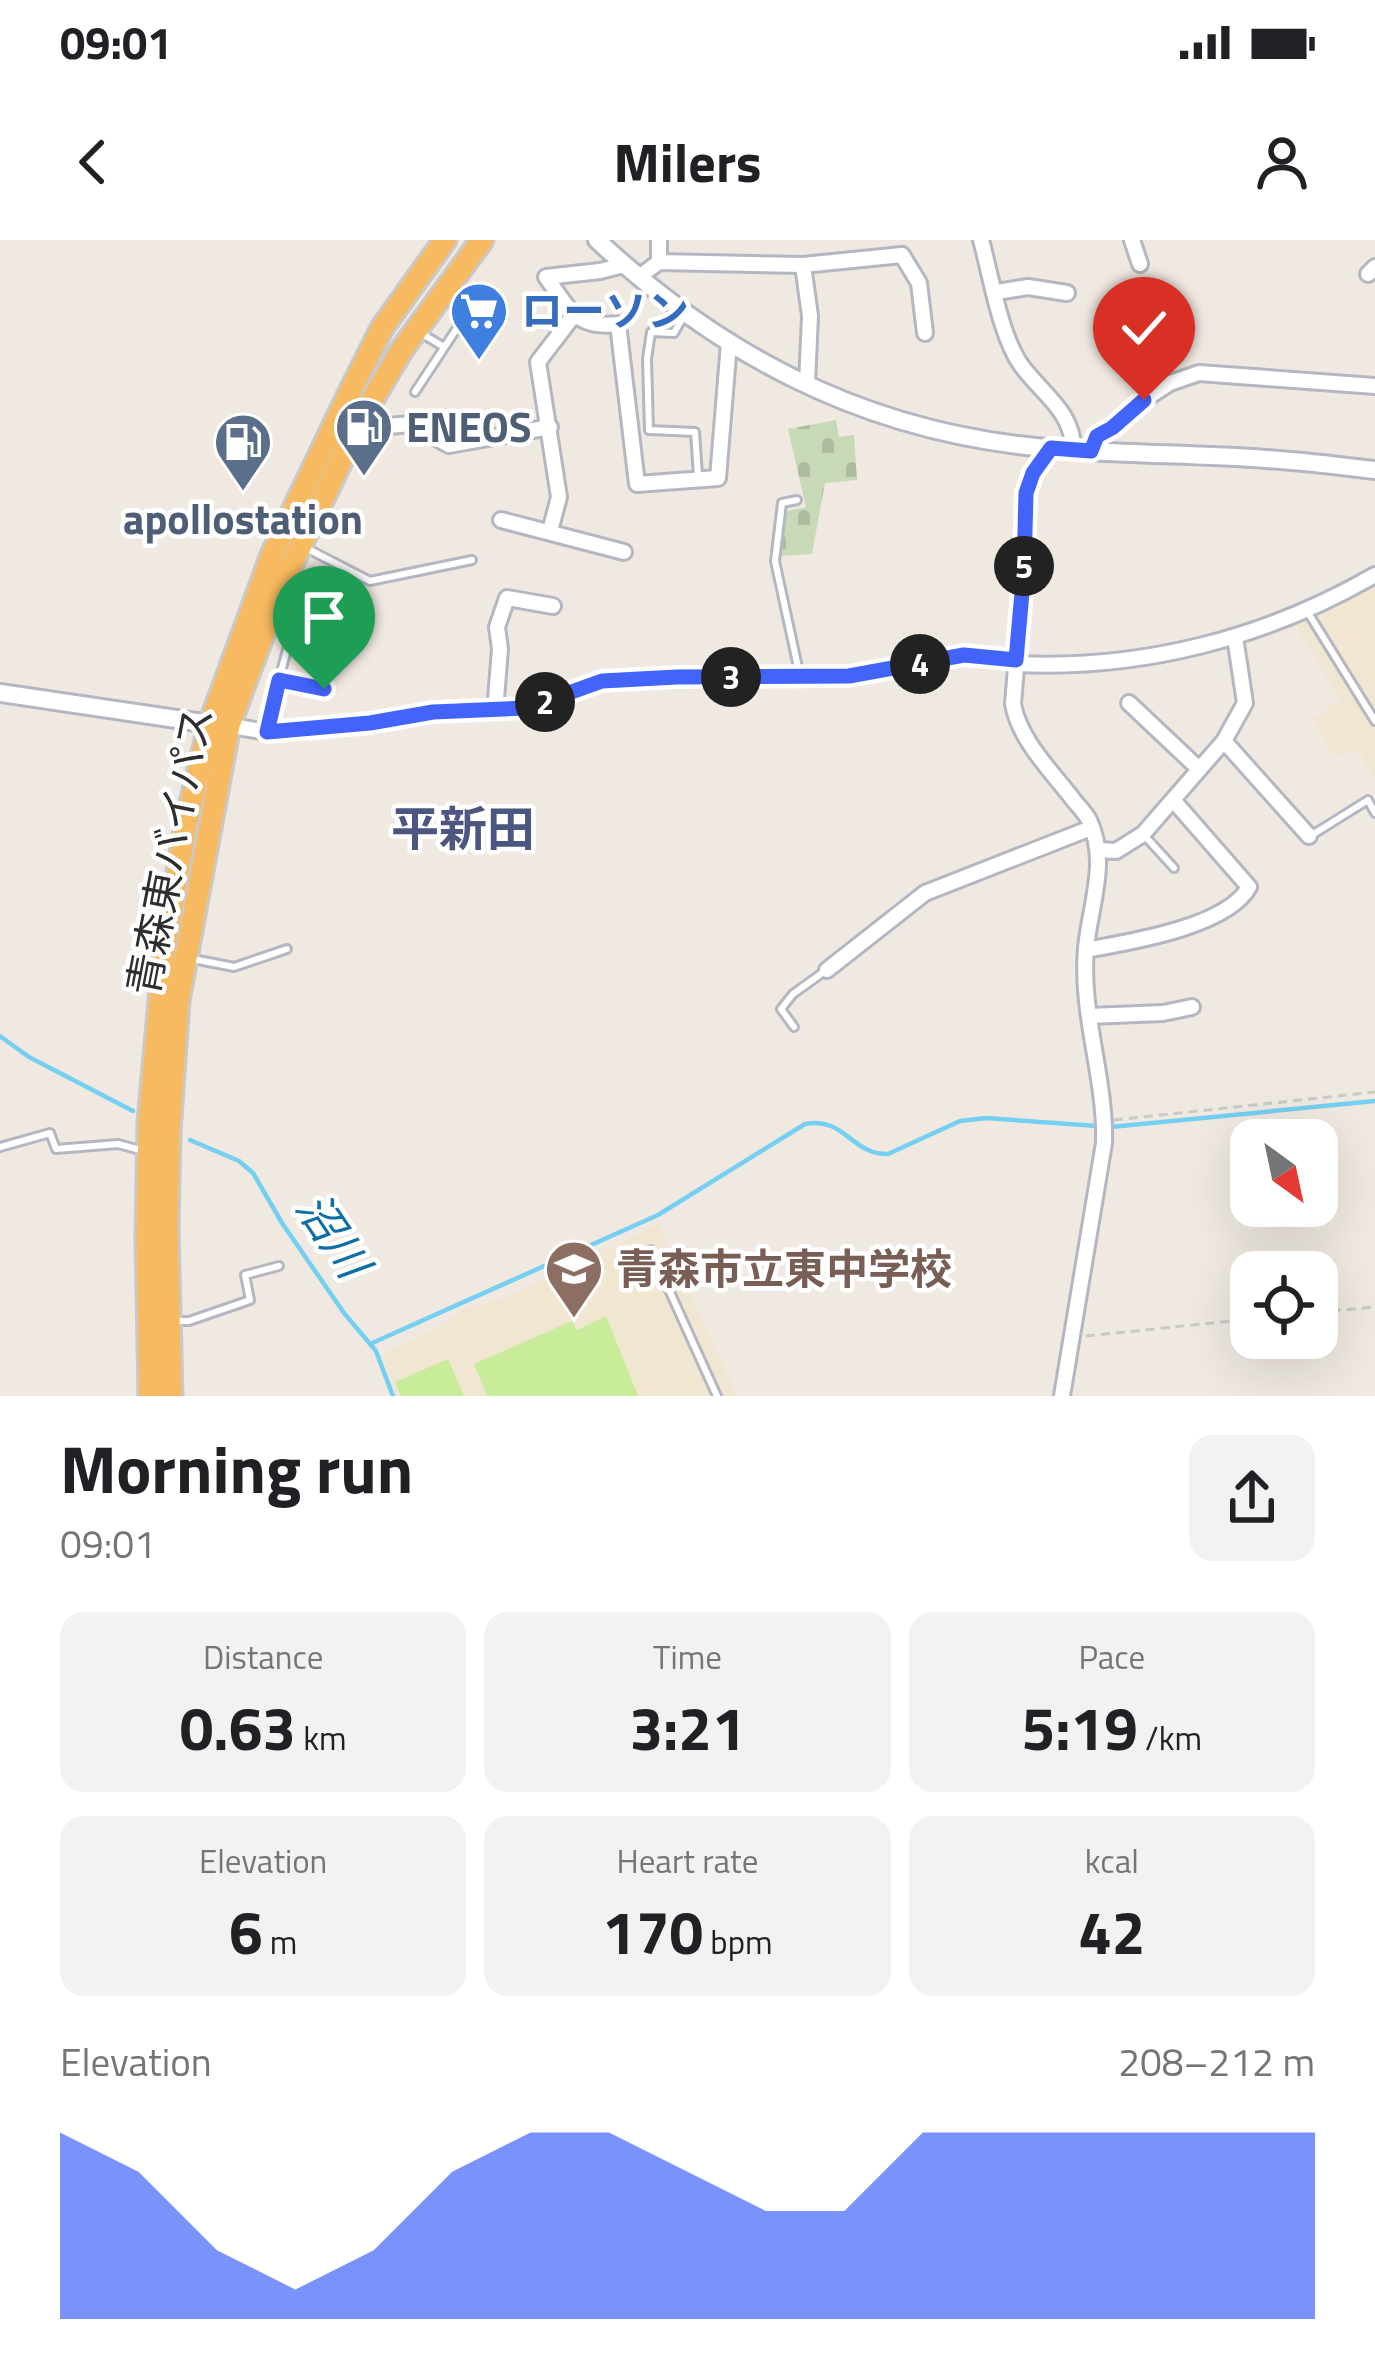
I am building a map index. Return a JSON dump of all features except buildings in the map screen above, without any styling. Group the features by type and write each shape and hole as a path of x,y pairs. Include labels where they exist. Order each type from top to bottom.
{"highway":[{"name":"青森東バイパス","path":"150,1396 165,946 186,824 272,555 382,328 445,240"},
{"name":"青森東バイパス","path":"172,1396 167,1227 159,1153 220,724 356,429 416,330 482,240"}],"street":[{"path":"598,240 685,314 776,370 863,408 927,427 1016,445 1375,470"},
{"path":"659,240 659,262"},
{"path":"981,240 1008,341 1069,423 1082,450"},
{"path":"1132,240 1140,264"},
{"path":"639,277 659,262 802,265 902,255 919,284 925,333"},
{"path":"624,265 546,277 574,315 596,326 618,324 637,484 718,478 729,343"},
{"path":"802,265 810,316 807,384"},
{"path":"996,292 1028,286 1067,293"},
{"path":"550,531 559,497 538,362 574,315"},
{"path":"1082,450 1144,400 1170,383 1199,373 1375,386"},
{"path":"356,429 411,424 449,445 550,428"},
{"path":"1051,448 1026,493 1013,704 1019,725 1088,819 1098,850 1099,880 1086,950 1089,1016 1104,1121 1062,1396"},
{"path":"501,520 624,552"},
{"path":"0,693 267,732 433,712 527,708 602,681 849,676 964,655 1054,666 1123,662 1235,637 1307,610 1375,575"},
{"path":"495,711 497,627 507,598 553,606"},
{"path":"1098,850 1117,851 1143,834 1224,741 1245,703 1235,637"},
{"path":"1129,703 1199,769"},
{"path":"1224,741 1309,836"},
{"path":"1086,950 1158,936 1227,910 1244,898 1250,887 1174,801"},
{"path":"827,970 925,893 1091,828"},
{"path":"1089,1016 1192,1007"}],"lane":[{"path":"685,314 674,333 651,332 647,359 650,430 694,432 698,480"},
{"path":"416,392 461,322"},
{"path":"416,330 444,347"},
{"path":"797,500 782,502 775,561 800,677"},
{"path":"300,546 370,581 472,560"},
{"path":"280,589 308,600 359,608"},
{"path":"1307,610 1375,721"},
{"path":"267,732 294,623"},
{"path":"279,680 324,689"},
{"path":"1309,836 1368,800 1375,813"},
{"path":"1143,834 1174,868"},
{"path":"186,958 234,968 287,949"},
{"path":"794,1027 781,1009 827,970"},
{"path":"0,1147 50,1133 56,1149 118,1144 159,1153"},
{"path":"651,1250 717,1396"},
{"path":"170,1322 189,1321 250,1300 244,1275 279,1266"}],"path":[{"path":"1104,1121 1375,1092"},
{"path":"1338,1310 1375,1306"},
{"path":"1071,1337 1230,1321"}],"shaded area":[{"path":"1375,583 1375,781 1360,752 1332,755 1313,718 1341,700 1295,624"},
{"name":"青森市立東中学校","path":"659,1224 737,1396 396,1396 382,1354 429,1333 466,1307 499,1300"}],"green space":[{"path":"836,420 839,437 854,435 857,480 825,483 812,554 779,556 786,511 806,507 788,429"},
{"path":"606,1316 638,1396 487,1396 474,1364 572,1321 577,1330"},
{"path":"448,1359 464,1396 401,1396 395,1382"}],"waterway":[{"name":"沼川","path":"0,1036 29,1057 133,1111"},
{"path":"1111,1127 1375,1101"},
{"path":"370,1344 658,1215 805,1124 830,1125 865,1149 888,1154 960,1121 986,1118 1097,1126"},
{"name":"沼川","path":"190,1140 239,1161 253,1173 344,1313 376,1351 393,1396"}],"place":[{"name":"ローソン","path":"479,362"},
{"name":"ENEOS","path":"364,478"},
{"name":"apollostation","path":"243,493"},
{"name":"青森市立東中学校","path":"574,1320"}],"district":[{"name":"平新田","path":"463,829"}],"route":[{"path":"324,689 279,680 267,732 433,712 527,708 602,681 849,676 964,655 1016,660 1026,493 1033,473 1051,448 1091,451 1097,436 1144,400"}]}
